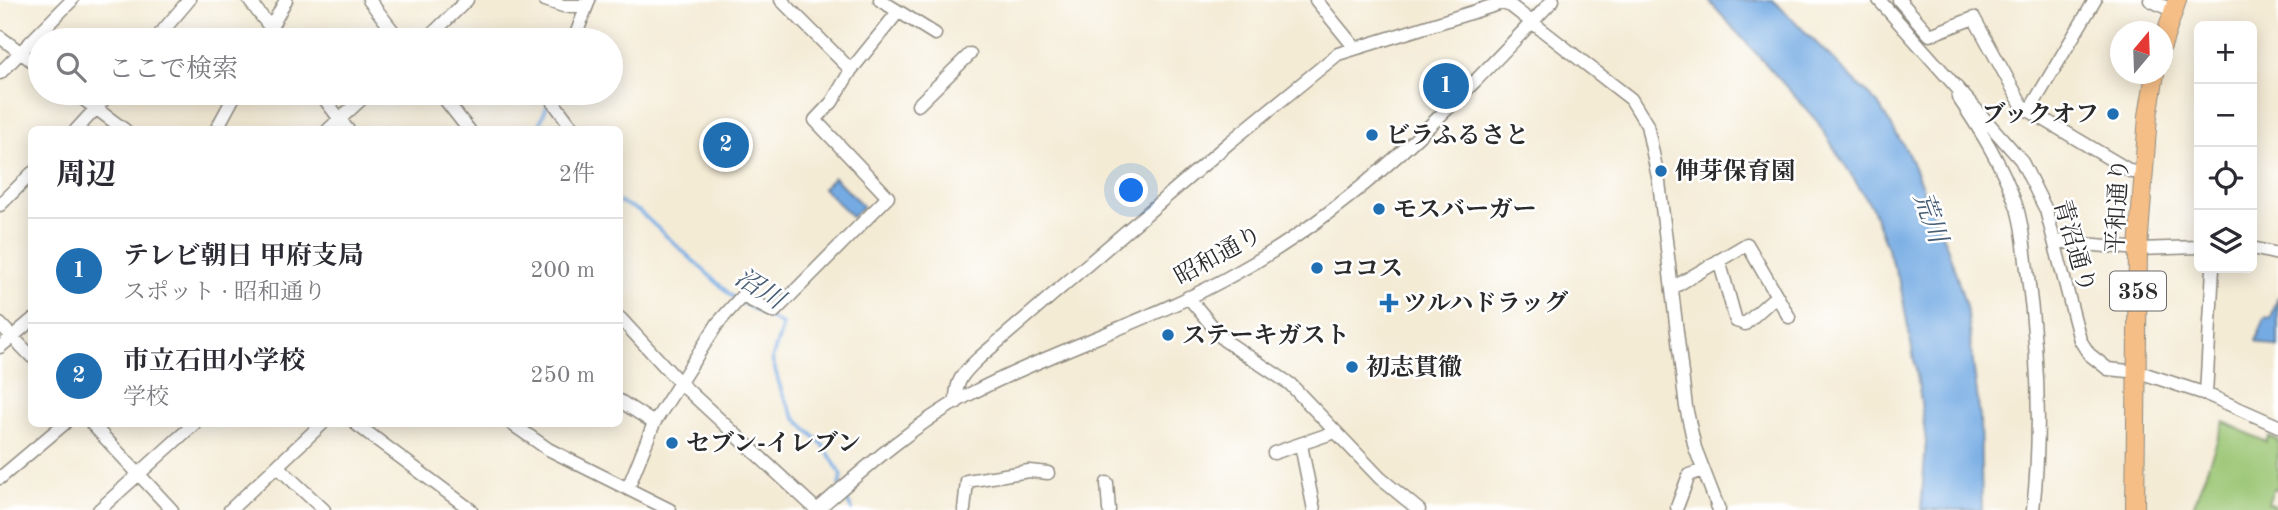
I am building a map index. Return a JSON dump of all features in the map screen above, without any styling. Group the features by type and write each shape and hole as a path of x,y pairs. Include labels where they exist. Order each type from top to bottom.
{"highway":[{"name":"平和通り","path":"2135,510 2138,249 2148,116 2153,84"}],"street":[{"path":"45,28 72,0"},
{"path":"165,28 189,0"},
{"path":"249,0 270,28 286,0"},
{"path":"369,0 391,28"},
{"path":"438,28 467,0"},
{"path":"545,0 563,6 588,3 579,28"},
{"path":"781,0 851,70"},
{"path":"880,0 934,34"},
{"path":"1316,0 1355,48"},
{"name":"昭和通り","path":"817,510 855,477 956,403 1005,377 1239,272 1347,200 1398,157 1553,0"},
{"name":"青沼通り","path":"1879,0 1943,73 1979,109 2021,160 2046,210 2080,341 2089,354 2108,369 2138,372 2206,394 2278,426"},
{"path":"1899,0 1930,35 1974,18 2029,111 2132,172 2144,172"},
{"path":"2029,111 2095,0"},
{"path":"2150,0 2175,5"},
{"path":"956,403 956,386 960,376 979,358 1338,54 1499,2 1511,6 1530,24 1631,99 1647,125 1659,182 1674,287 1686,407 1703,470 1720,510"},
{"path":"628,488 654,423 718,323 742,296 774,312 888,197 815,120 832,102 851,70 898,12"},
{"path":"0,37 28,59"},
{"path":"0,73 28,45"},
{"path":"918,106 970,54"},
{"path":"1943,73 1990,145 2017,207 2031,299 2038,399 2038,468 2033,510"},
{"path":"93,105 120,126"},
{"path":"80,126 100,105"},
{"path":"218,126 230,105"},
{"path":"329,105 345,126"},
{"path":"332,126 354,105"},
{"path":"449,105 466,126"},
{"path":"555,105 571,126"},
{"path":"0,205 28,177"},
{"path":"2054,242 2138,249 2194,247"},
{"path":"1674,287 1747,244 1789,317"},
{"path":"2257,249 2278,254"},
{"path":"1719,260 1735,321 1745,324 1776,296"},
{"path":"2206,394 2213,273"},
{"path":"1188,297 1224,340 1290,384 1335,432 1419,510"},
{"path":"623,321 680,382 817,510"},
{"path":"0,347 28,323"},
{"path":"0,324 28,353"},
{"path":"623,403 654,423"},
{"path":"0,478 60,427"},
{"path":"95,427 172,510"},
{"path":"99,510 191,427"},
{"path":"230,510 319,427"},
{"path":"360,427 471,510"},
{"path":"516,427 548,449 670,510"},
{"path":"1274,453 1335,432"},
{"path":"1301,445 1314,510"},
{"path":"277,466 324,510"},
{"path":"1677,508 1689,475 1703,470"},
{"path":"964,510 967,481 1029,471 1048,473"},
{"path":"1107,483 1109,510"}],"green space":[{"path":"2224,422 2266,442 2269,436 2278,440 2278,490 2274,488 2268,503 2278,507 2278,510 2192,510"}],"water":[{"name":"荒川","path":"1708,0 1773,0 1878,104 1908,153 1948,249 1966,306 1980,418 1982,510 1921,510 1926,442 1919,387 1900,283 1872,208 1817,121"},
{"path":"834,177 863,206 852,217 823,188"},
{"path":"2278,296 2278,348 2256,341 2265,317 2271,318"}],"waterway":[{"name":"沼川","path":"540,126 547,106"},
{"name":"沼川","path":"623,203 639,211 735,299"},
{"name":"沼川","path":"742,303 783,325 772,359 782,393 795,418 824,446 842,476 839,485"},
{"name":"沼川","path":"843,492 852,510"}],"place":[{"name":"テレビ朝日 甲府支局","path":"1446,86"},
{"name":"ブックオフ","path":"2113,114"},
{"name":"ビラふるさと","path":"1372,135"},
{"name":"市立石田小学校","path":"726,145"},
{"name":"伸芽保育園","path":"1661,171"},
{"name":"モスバーガー","path":"1379,209"},
{"name":"ココス","path":"1317,268"},
{"name":"ツルハドラッグ","path":"1389,303"},
{"name":"ステーキガスト","path":"1168,335"},
{"name":"初志貫徹","path":"1352,367"},
{"name":"セブン-イレブン","path":"672,443"}]}
